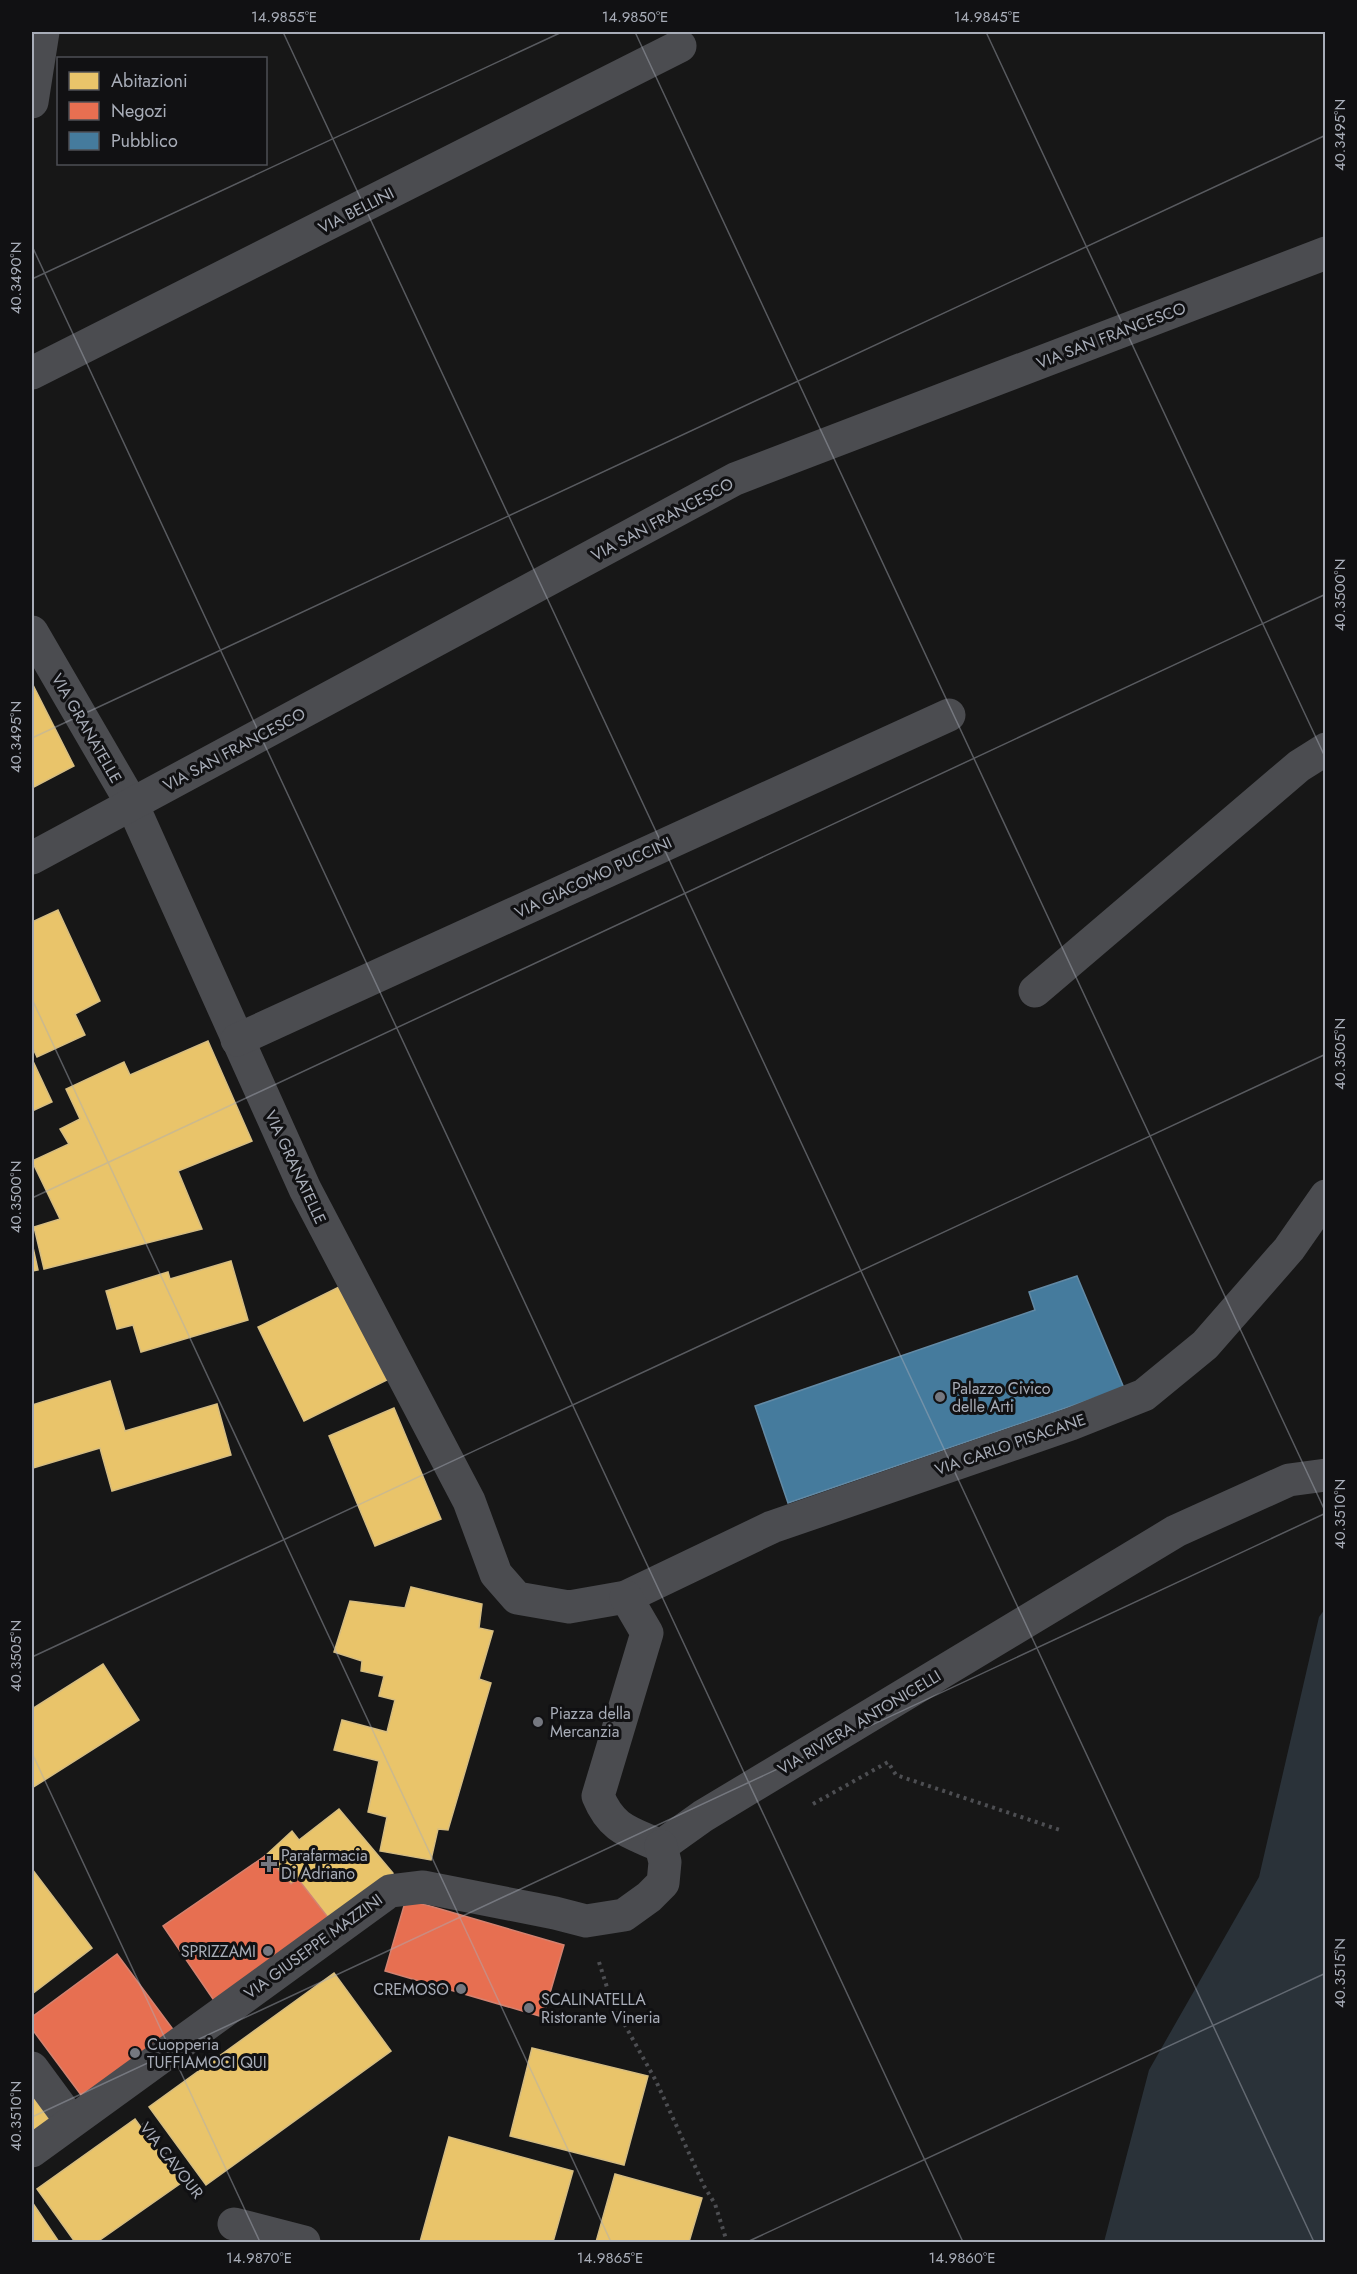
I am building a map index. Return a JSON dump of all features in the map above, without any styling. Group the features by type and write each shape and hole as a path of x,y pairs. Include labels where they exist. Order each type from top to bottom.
{"street":[{"path":"32,102 43,32"},
{"name":"VIA BELLINI","path":"32,373 680,46"},
{"name":"VIA SAN FRANCESCO","path":"32,858 735,479 1326,253"},
{"name":"VIA GRANATELLE","path":"32,632 132,804 305,1189 469,1501 496,1574 517,1598 569,1607 626,1597"},
{"name":"VIA GIACOMO PUCCINI","path":"237,1040 949,715"},
{"path":"1035,992 1299,765 1326,749"},
{"name":"VIA CARLO PISACANE","path":"626,1597 772,1527 1071,1424 1144,1395 1205,1345 1289,1249 1326,1196"},
{"name":"VIA RIVIERA ANTONICELLI","path":"661,1846 703,1816 1176,1531 1289,1480 1326,1475"},
{"path":"626,1597 647,1633 598,1796 605,1813 620,1828 661,1846"},
{"name":"VIA GIUSEPPE MAZZINI","path":"32,2151 390,1891 423,1887 586,1921 624,1915 649,1897 663,1883 665,1862 661,1846"},
{"path":"32,2068 71,2121"},
{"path":"253,2233 304,2242"}],"path":[{"path":"772,1775 797,1813 888,1762 896,1775 1060,1830"},
{"path":"586,1921 611,2000 656,2081 704,2186 715,2204 728,2242"},
{"name":"VIA CAVOUR","path":"118,2087 196,2196 253,2233"}],"shaded area":[{"path":"1325,1609 1325,2242 1104,2242 1149,2070 1259,1877 1319,1617"}],"building: Abitazioni":[{"path":"32,683 74,766 32,788"},
{"path":"58,910 100,1001 75,1014 85,1035 37,1057 32,1046 32,922"},
{"path":"208,1041 252,1141 178,1171 202,1229 44,1269 34,1227 60,1219 32,1161 69,1144 60,1129 80,1119 66,1089 124,1062 130,1075"},
{"path":"32,1059 52,1102 32,1111"},
{"path":"32,1243 38,1270 32,1271"},
{"path":"231,1261 248,1320 141,1352 133,1325 117,1329 106,1291 168,1272 170,1279"},
{"path":"341,1286 387,1380 304,1421 258,1327"},
{"path":"110,1381 125,1431 217,1404 231,1455 112,1491 100,1448 33,1468 32,1405"},
{"path":"394,1408 441,1519 375,1546 329,1436"},
{"path":"411,1587 482,1604 479,1628 493,1631 479,1679 491,1683 448,1830 438,1829 431,1860 380,1851 387,1817 368,1812 379,1761 334,1750 342,1720 387,1732 395,1700 379,1696 384,1676 361,1671 362,1661 334,1652 350,1601 405,1608"},
{"path":"103,1664 139,1720 32,1788 32,1709"},
{"path":"339,1809 393,1873 330,1920 298,1879 291,1884 265,1856 292,1831 299,1840"},
{"path":"32,1869 92,1948 32,1994"},
{"path":"334,1973 391,2051 206,2185 149,2107"},
{"path":"532,2048 648,2076 624,2165 510,2136"},
{"path":"32,2095 50,2120 32,2134"},
{"path":"135,2119 181,2183 97,2242 75,2242 37,2189"},
{"path":"449,2137 573,2171 553,2242 420,2242"},
{"path":"615,2174 702,2198 689,2242 596,2242"},
{"path":"32,2202 59,2242 32,2242"}],"building: Negozi":[{"path":"265,1856 291,1884 298,1879 330,1920 215,2002 163,1926"},
{"path":"406,1899 564,1945 543,2017 385,1971"},
{"path":"117,1954 175,2032 84,2099 32,2029 32,2017"}],"building: Pubblico":[{"name":"Palazzo Civico delle Arti","path":"1077,1276 1124,1388 788,1503 755,1406 1035,1310 1029,1292"}],"place":[{"name":"Palazzo Civico delle Arti","path":"940,1397"},
{"name":"Piazza della Mercanzia","path":"538,1722"},
{"name":"Parafarmacia Di Adriano","path":"269,1864"},
{"name":"SPRIZZAMI","path":"268,1951"},
{"name":"CREMOSO","path":"461,1989"},
{"name":"SCALINATELLA Ristorante Vineria","path":"529,2008"},
{"name":"Cuopperia TUFFIAMOCI QUI","path":"135,2053"}]}
